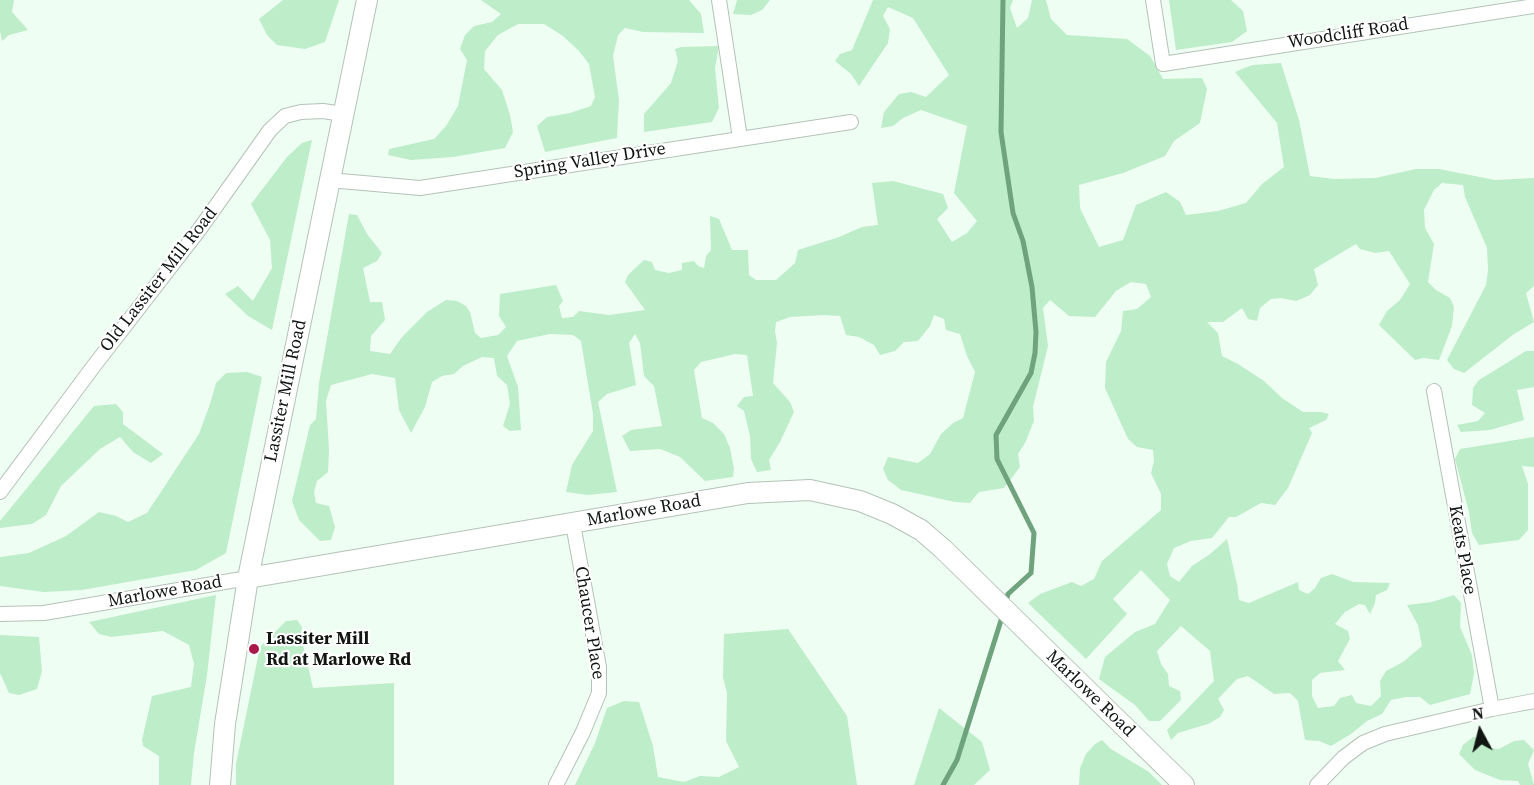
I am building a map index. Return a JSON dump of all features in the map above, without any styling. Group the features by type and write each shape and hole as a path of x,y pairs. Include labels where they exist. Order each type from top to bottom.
{"street":[{"name":"Lassiter Mill Road","path":"220,785 225,724 248,578 367,0"},
{"path":"719,0 740,138"},
{"name":"Woodcliff Road","path":"1153,0 1163,64 1534,6"},
{"name":"Old Lassiter Mill Road","path":"0,492 205,222 270,130 285,116 301,112 323,111 343,114"},
{"name":"Spring Valley Drive","path":"329,180 420,188 851,122"},
{"name":"Keats Place","path":"1434,391 1492,709"},
{"name":"Marlowe Road","path":"0,614 44,613 748,493 810,490 860,501 892,514 921,530 1184,785"},
{"name":"Chaucer Place","path":"556,785 584,732 598,693 599,667 573,524"},
{"path":"1317,785 1343,758 1363,743 1385,734 1534,701"}],"green space":[{"path":"0,0 14,0 12,12 28,30 9,35 2,41 0,31"},
{"path":"283,0 339,0 325,42 305,49 277,45 267,35 259,19"},
{"path":"481,0 689,0 701,14 704,33 643,32 625,28 618,35 613,56 619,100 617,138 545,152 537,126 547,117 591,106 595,97 589,64 563,36 544,24 518,24 498,35 485,51 484,69 502,90 510,115 513,132 505,148 453,157 411,160 388,155 389,149 434,139 446,126 458,106 467,60 460,49 465,35 474,26 492,22 501,14"},
{"path":"737,0 770,0 762,10 751,15 733,14"},
{"path":"873,0 1013,0 1010,8 1017,28 1028,18 1032,0 1046,0 1051,19 1067,35 1127,39 1150,56 1163,79 1202,78 1207,89 1200,123 1174,141 1165,156 1123,173 1079,185 1080,208 1099,247 1123,240 1136,205 1166,192 1180,202 1186,215 1218,211 1246,203 1262,184 1284,167 1277,123 1235,72 1252,65 1281,63 1299,120 1310,176 1334,179 1375,178 1416,169 1439,169 1495,180 1534,178 1534,286 1526,293 1534,322 1514,334 1464,373 1454,369 1447,360 1486,285 1488,270 1487,248 1465,197 1463,185 1442,183 1434,190 1424,210 1425,228 1434,244 1428,282 1450,298 1454,307 1452,326 1439,360 1423,358 1415,360 1379,325 1387,311 1400,300 1410,284 1389,251 1375,253 1360,249 1356,244 1314,269 1318,285 1310,295 1296,301 1271,299 1260,308 1257,321 1248,319 1242,308 1223,322 1207,322 1218,333 1222,356 1264,381 1282,398 1303,412 1329,414 1326,420 1309,428 1312,433 1288,488 1275,505 1261,503 1236,517 1229,517 1212,538 1191,541 1174,548 1167,564 1170,576 1179,582 1192,566 1227,539 1239,600 1249,603 1298,582 1299,590 1308,594 1321,578 1332,574 1353,582 1390,583 1387,590 1376,595 1370,614 1365,605 1359,604 1345,612 1335,624 1348,631 1350,639 1338,661 1345,670 1320,673 1312,680 1312,696 1318,708 1334,706 1340,698 1352,695 1356,703 1371,706 1381,696 1380,681 1386,671 1403,662 1422,646 1418,625 1407,605 1432,602 1454,595 1461,603 1460,627 1472,655 1474,674 1470,694 1430,705 1420,697 1391,700 1382,714 1367,721 1331,746 1319,741 1305,740 1298,701 1290,693 1274,694 1248,676 1237,679 1218,699 1224,710 1220,717 1208,724 1178,733 1171,740 1167,730 1214,681 1210,651 1181,626 1157,651 1161,664 1168,674 1169,686 1180,691 1181,700 1160,721 1149,721 1135,705 1099,679 1105,657 1135,632 1155,624 1170,600 1141,570 1113,599 1127,614 1086,659 1028,603 1040,594 1072,582 1081,586 1094,579 1102,561 1161,510 1161,494 1151,473 1154,461 1153,450 1137,447 1128,439 1105,388 1106,362 1121,331 1123,311 1137,309 1151,297 1146,284 1131,282 1116,291 1095,317 1069,316 1050,300 1043,308 1048,346 1033,407 1034,421 1018,454 1020,467 1004,488 979,492 970,503 901,490 888,480 883,469 888,457 918,463 930,454 941,434 953,423 963,418 975,372 960,334 946,330 944,319 934,315 930,326 918,341 904,342 895,351 880,355 874,345 859,337 846,335 840,316 824,315 790,317 776,322 777,343 773,383 790,402 794,412 769,460 771,470 757,472 751,459 750,436 744,411 737,406 744,397 753,396 747,355 735,354 701,362 694,370 702,418 713,423 724,434 730,448 734,469 733,477 705,481 680,457 660,449 630,451 622,436 631,430 662,426 654,386 644,376 640,343 635,334 629,343 636,385 607,394 598,402 617,492 588,495 566,492 572,465 593,431 593,414 581,341 573,335 550,334 517,341 507,356 518,387 521,430 510,431 503,426 510,404 507,385 497,376 494,358 482,357 463,366 454,374 442,376 432,382 425,407 411,433 399,410 395,378 372,374 331,385 326,401 328,472 317,481 314,492 316,503 329,506 335,527 331,540 320,541 299,520 292,501 310,425 316,419 319,383 349,214 357,215 367,234 382,253 377,261 363,268 370,302 382,302 385,320 371,336 370,351 390,354 402,337 427,312 446,300 457,301 466,306 470,312 475,333 481,338 498,335 506,327 499,316 500,294 556,285 563,301 559,306 562,318 573,317 579,311 609,315 645,310 625,282 628,275 644,260 652,262 655,270 669,273 682,270 682,263 694,261 698,266 704,268 706,256 711,250 710,216 719,219 732,250 748,250 749,275 756,280 776,280 795,263 798,250 862,227 878,225 872,183 893,181 943,194 948,208 937,219 952,242 967,233 977,221 954,193 967,126 921,110 903,118 893,126 881,128 884,112 899,94 911,92 926,97 949,75 913,18 888,7 883,16 890,29 888,43 859,86 851,74 835,61 840,54 852,50"},
{"path":"1169,0 1231,0 1243,11 1247,31 1232,42 1176,50"},
{"path":"719,46 715,68 719,108 712,122 644,132 644,114 671,83 678,61 675,49"},
{"path":"312,140 272,330 248,316 225,294 238,286 253,301 272,268 270,240 251,204 287,157 302,143"},
{"path":"1526,351 1534,351 1534,387 1517,390 1524,420 1490,430 1461,432 1457,425 1478,421 1485,413 1472,405 1473,388 1479,380"},
{"path":"247,372 262,377 226,553 196,570 82,590 44,592 0,586 0,557 29,553 66,536 99,512 128,522 147,513 199,434 216,383 226,373"},
{"path":"116,404 123,412 123,424 163,454 151,463 133,452 120,437 100,449 61,486 46,515 32,524 0,528 0,521 94,406"},
{"path":"1534,437 1534,467 1522,466 1528,484 1528,530 1519,540 1479,545 1472,533 1455,459 1460,449"},
{"path":"216,595 191,785 159,785 159,756 143,746 142,740 152,696 191,687 194,664 189,645 163,631 111,637 99,634 89,622"},
{"path":"297,620 302,627 301,636 313,688 394,683 394,785 236,785 236,764 260,647 286,621"},
{"path":"788,629 847,716 857,785 575,785 595,743 607,708 624,701 639,702 653,746 658,777 684,782 700,776 719,777 739,767 726,741 727,693 723,677 724,634"},
{"path":"0,635 39,637 42,671 37,689 19,695 9,693 0,673"},
{"path":"939,708 982,742 990,770 974,785 914,785"},
{"path":"1473,737 1484,738 1490,748 1499,749 1514,741 1524,740 1534,750 1528,764 1534,785 1520,785 1518,781 1500,780 1475,770 1459,754 1463,745"},
{"path":"1102,740 1111,749 1149,772 1162,785 1079,785 1080,768 1086,754"}],"waterway":[{"path":"1003,0 1001,132 1013,213 1023,241 1032,287 1036,332 1031,373 996,435 997,459 1034,533 1031,573 1008,594 1005,605"},
{"path":"943,785 957,760 1003,614"}],"place":[{"name":"Lassiter Mill Rd at Marlowe Rd","path":"254,649"}]}
